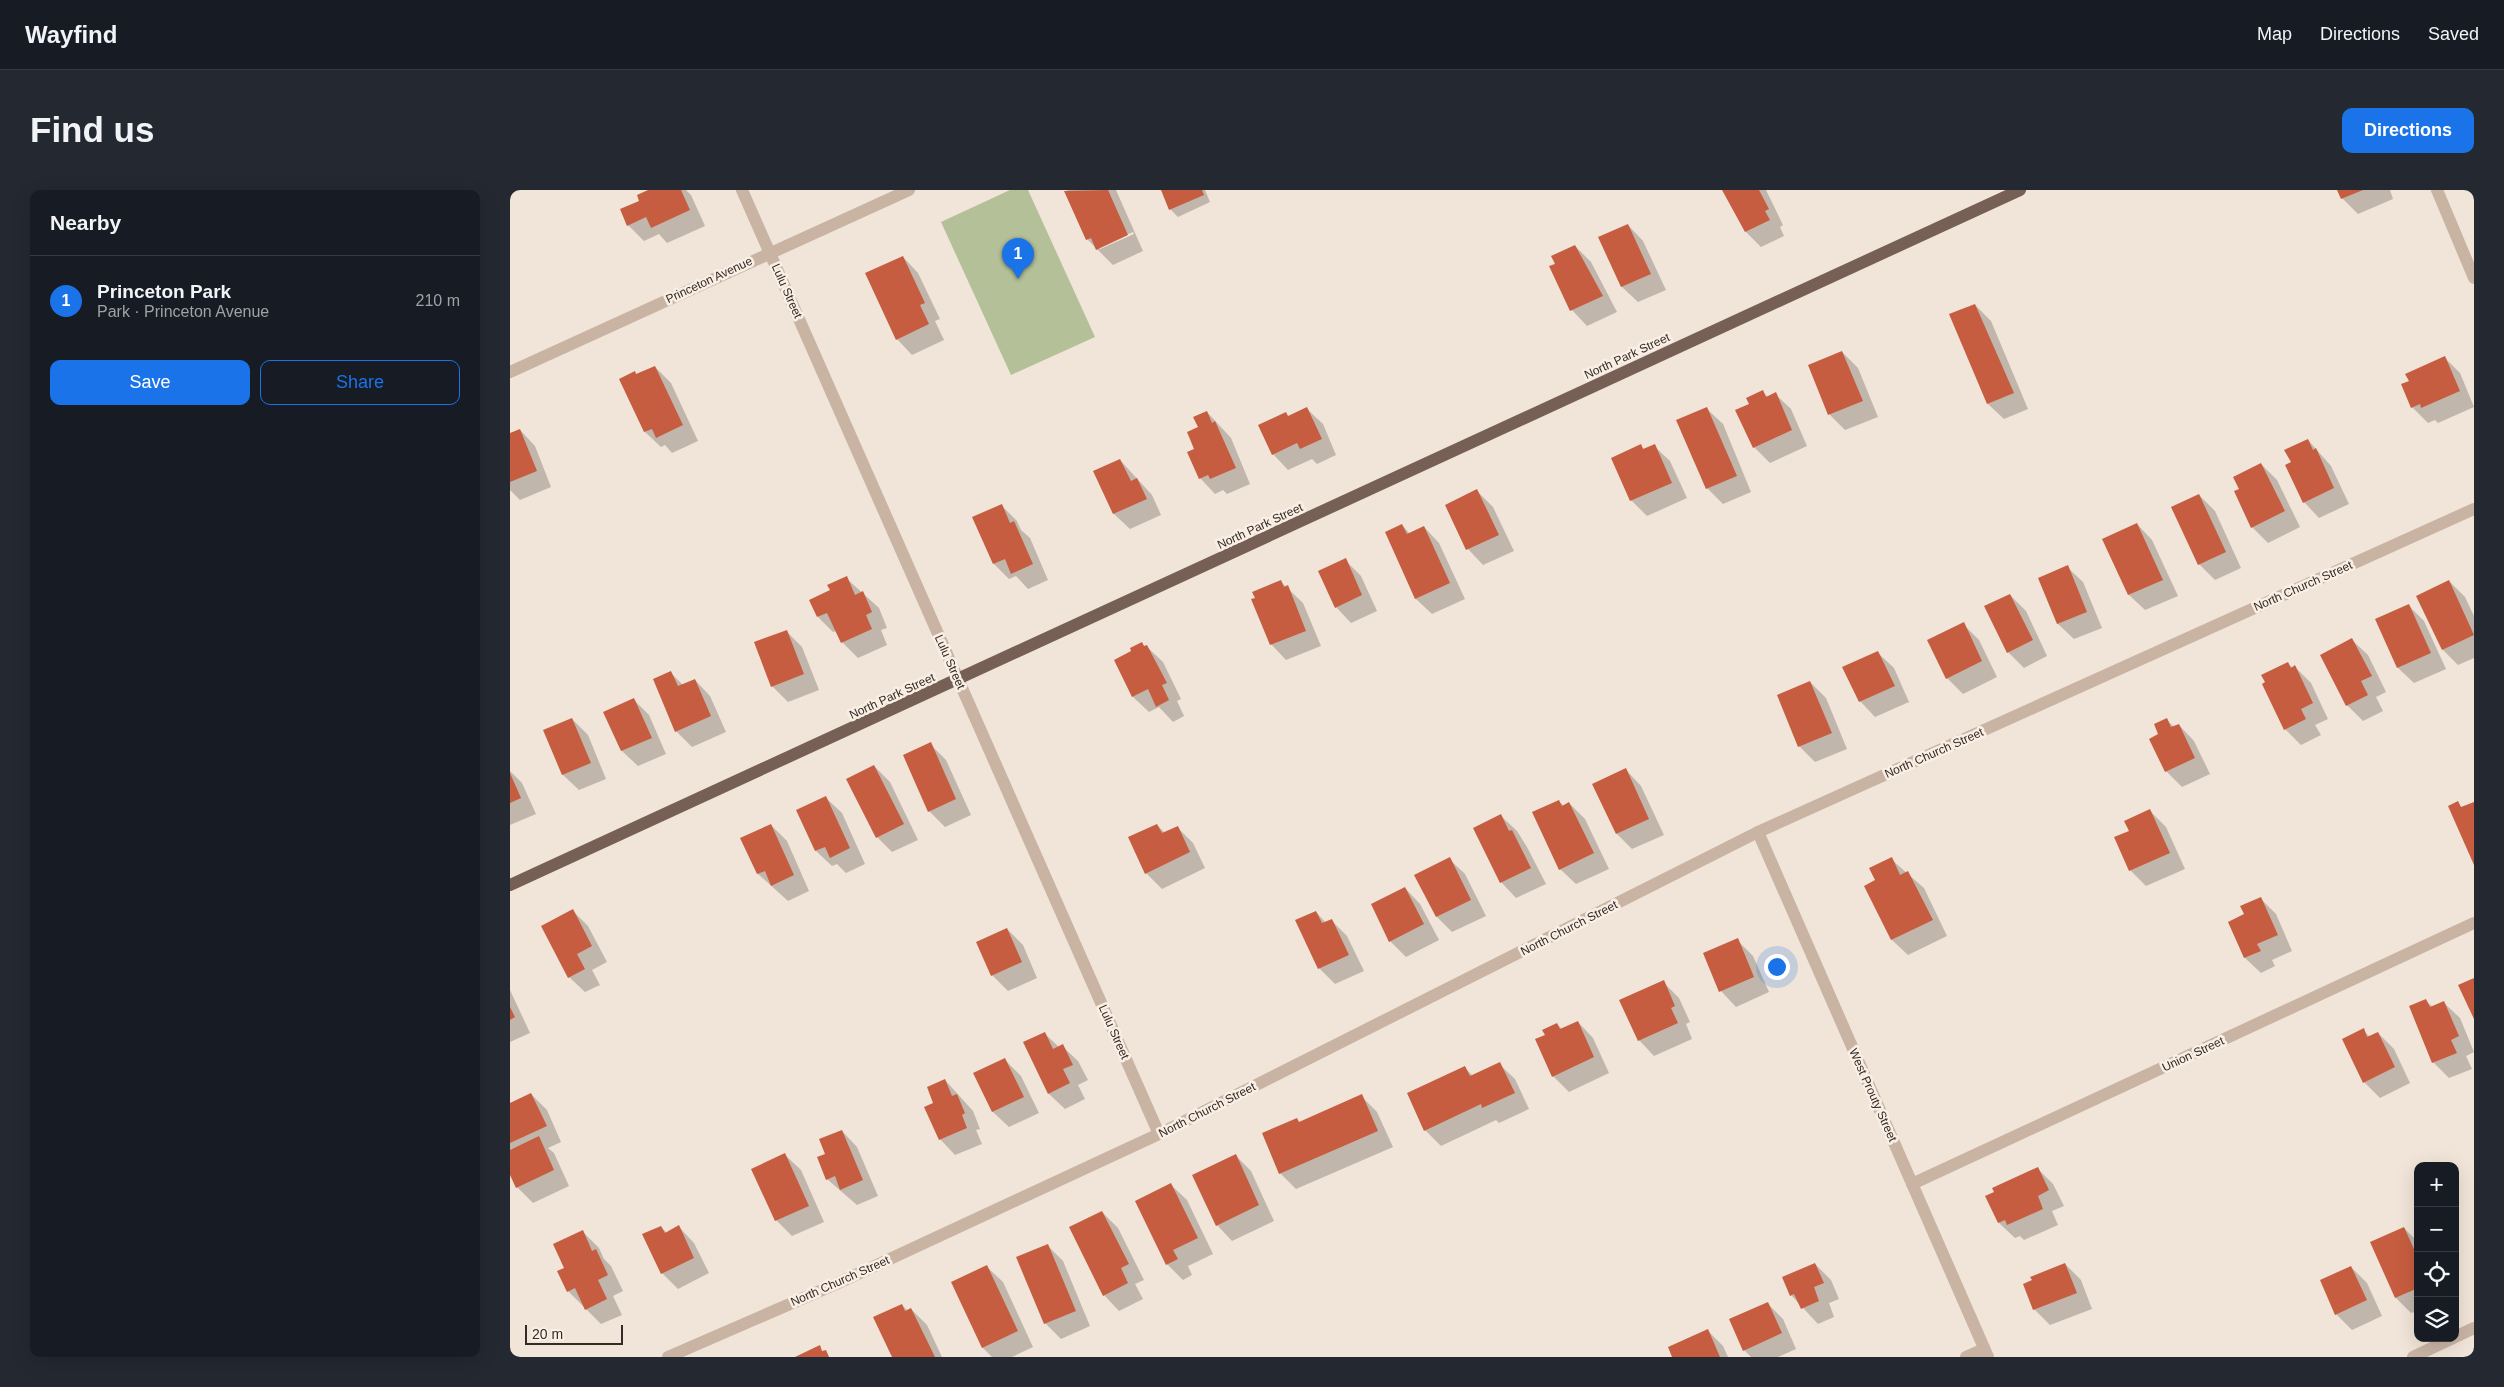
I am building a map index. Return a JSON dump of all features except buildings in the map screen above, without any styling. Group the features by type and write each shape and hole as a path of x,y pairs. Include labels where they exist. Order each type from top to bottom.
{"main road":[{"name":"North Park Street","path":"510,885 959,680 2020,190"}],"street":[{"name":"Lulu Street","path":"742,190 1159,1134"},
{"name":"Princeton Avenue","path":"510,372 909,190"},
{"path":"2437,190 2474,278"},
{"name":"North Church Street","path":"668,1357 836,1284 1159,1134 1758,832 2474,509"},
{"name":"West Prouty Street","path":"1758,832 1986,1353"},
{"name":"Union Street","path":"1912,1184 2474,923"},
{"path":"2459,1336 2474,1328"},
{"path":"2413,1357 2445,1342"},
{"path":"1966,1357 1986,1353"}],"green space":[{"path":"1010,190 1028,190 1095,337 1011,375 941,222"}],"place":[{"name":"Princeton Park","path":"1018,279"}]}
